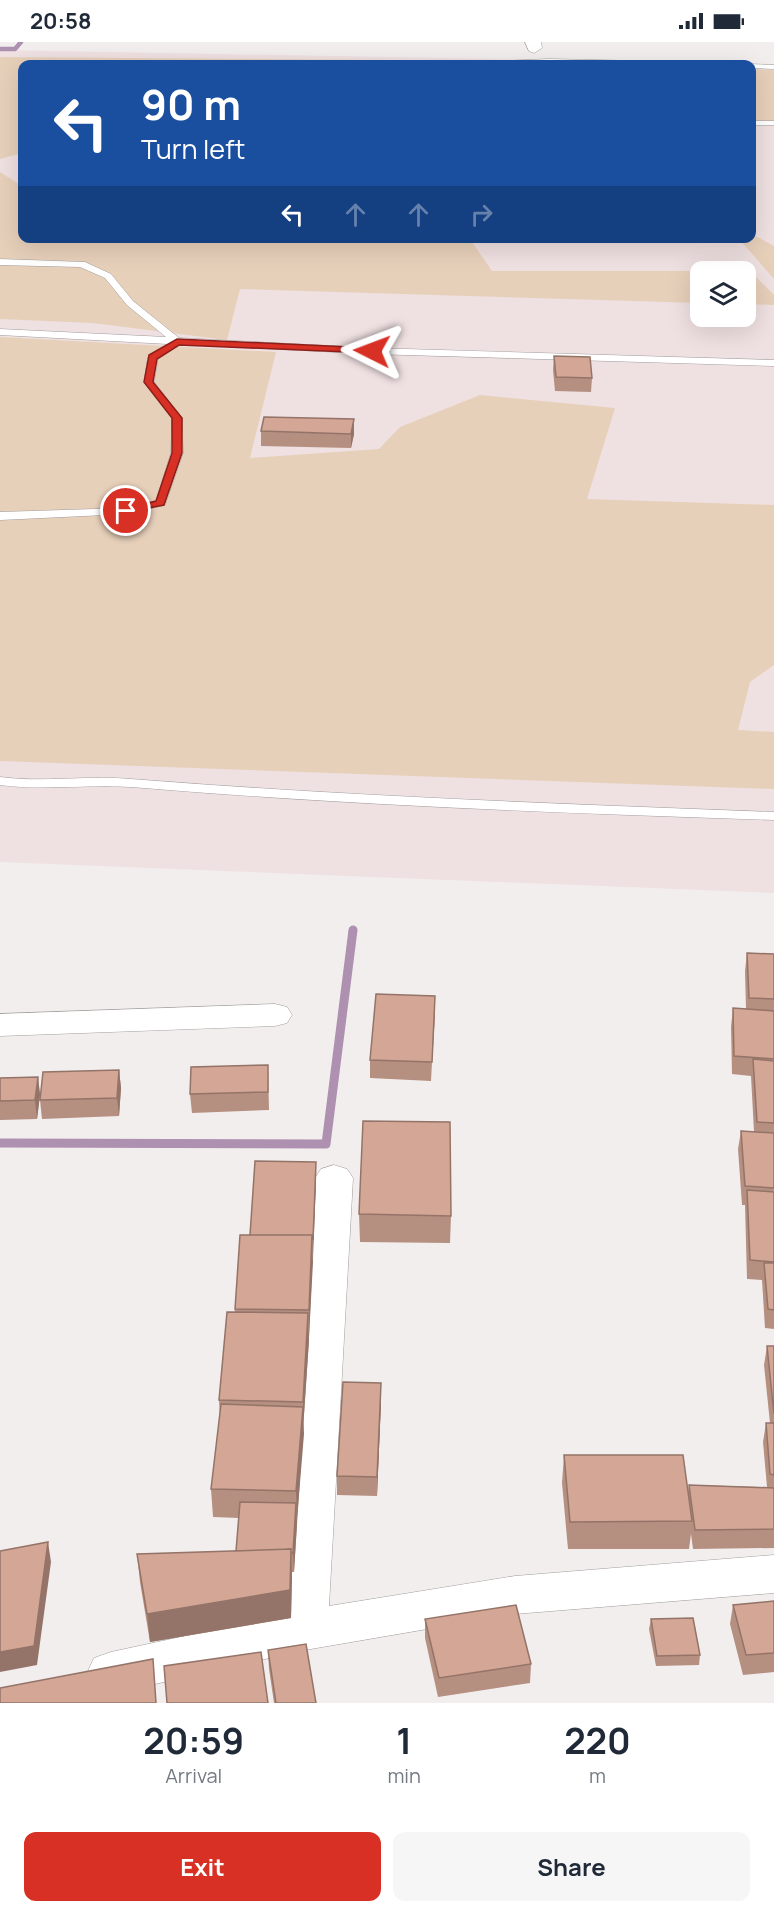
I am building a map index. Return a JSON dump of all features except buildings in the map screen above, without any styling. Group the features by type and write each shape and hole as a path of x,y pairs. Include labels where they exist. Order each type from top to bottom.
{"street":[{"path":"0,1025 275,1015"},
{"path":"305,1630 334,1178"},
{"path":"70,1682 305,1630 514,1595 774,1574"}],"lane":[{"path":"756,66 774,67"},
{"path":"756,123 774,123"},
{"path":"0,262 82,264 108,276 130,303 177,342"},
{"path":"0,332 177,342 774,363"},
{"path":"0,516 126,511 160,503 177,453 177,418 149,382 153,357 177,342"},
{"path":"0,781 21,784 108,781 217,790 479,804 774,816"}],"shaded area":[{"path":"0,50 553,60 18,60 18,243 756,243 756,64 774,64 774,893 0,862"},
{"path":"0,57 403,60 18,60 18,154 0,159"},
{"path":"756,69 774,70 774,125 756,125"},
{"path":"0,172 18,183 18,243 473,243 492,271 690,271 690,303 240,289 227,340 93,323 0,319"},
{"path":"756,236 774,246 774,279 742,243 756,243"},
{"path":"756,277 774,295 774,305 756,304"},
{"path":"0,337 276,352 250,458 379,449 400,427 480,395 615,408 587,499 774,505 774,665 750,682 738,730 774,732 774,789 0,761"}],"waterway":[{"path":"0,49 15,49 21,42"},
{"path":"0,1143 326,1144 353,930"}],"route":[{"path":"126,511 160,503 177,453 177,418 149,382 153,357 177,342 372,351"}]}
